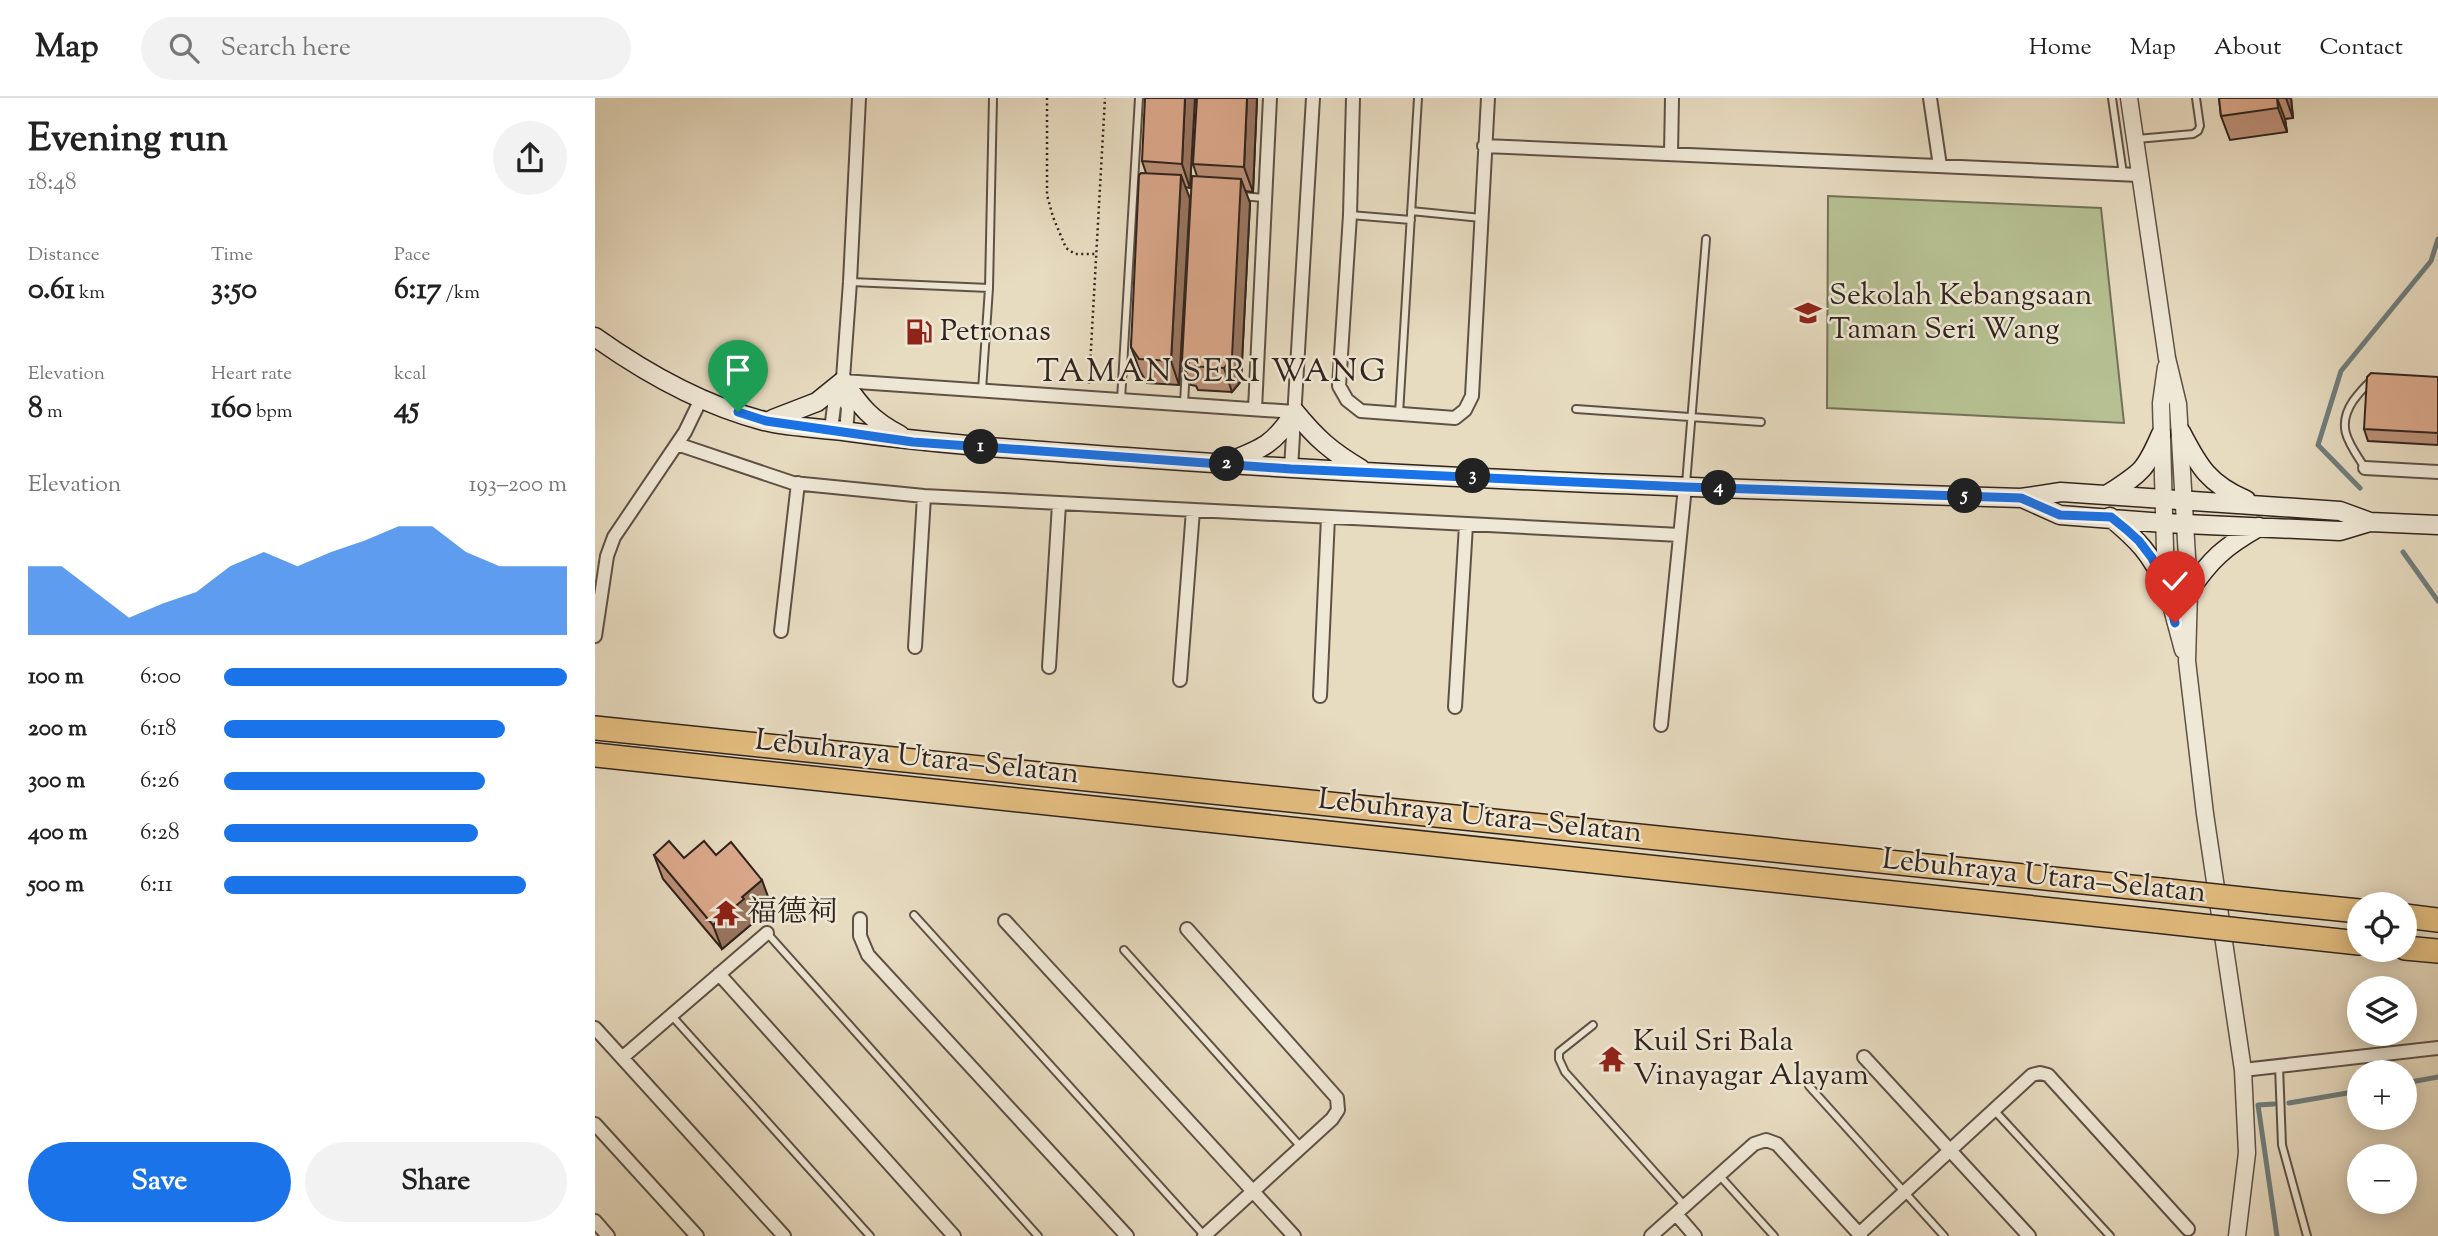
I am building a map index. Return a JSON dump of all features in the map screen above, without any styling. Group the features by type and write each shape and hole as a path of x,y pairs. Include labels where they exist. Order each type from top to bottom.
{"highway":[{"name":"Lebuhraya Utara–Selatan","path":"595,728 2347,910"},
{"name":"Lebuhraya Utara–Selatan","path":"595,755 2347,942"},
{"path":"2417,917 2438,920"},
{"path":"2417,949 2438,951"}],"main road":[{"path":"595,337 657,378 701,399 766,421 913,442 1291,469 1685,487 2021,498 2061,492 2108,494 2340,511 2370,522 2438,525"},
{"path":"766,421 793,413 842,387 878,424 913,442"},
{"path":"1223,464 1264,448 1282,433 1295,412 1332,452 1364,471"},
{"path":"2181,432 2197,463 2210,480 2227,493 2259,506"},
{"path":"2108,494 2141,472 2149,463 2161,434"},
{"path":"2021,498 2060,515 2164,523 2340,531 2370,522"},
{"path":"2111,517 2139,541 2152,558 2166,586"},
{"path":"2189,591 2217,554 2259,527"}],"street":[{"path":"838,431 834,406 842,387 859,98"},
{"path":"1255,409 1269,98"},
{"path":"1291,469 1313,98"},
{"path":"1353,98 1350,215 1339,386 1347,400 1361,411 1455,418 1465,410 1472,396 1488,98"},
{"path":"1671,154 1672,98"},
{"path":"1930,98 1940,166"},
{"path":"2129,98 2135,139 2131,174 2178,404 2189,591 2187,662 2204,814 2243,1070 2247,1153 2237,1236"},
{"path":"1484,146 2131,174"},
{"path":"2167,358 2161,403 2166,586 2187,662"},
{"path":"842,387 982,391 1295,412"},
{"path":"595,636 601,556 677,444 701,399"},
{"path":"677,444 798,483 924,496 1681,536"},
{"path":"2365,468 2438,472"},
{"path":"781,631 798,483"},
{"path":"1661,725 1685,487"},
{"path":"915,647 924,496"},
{"path":"1049,667 1059,504"},
{"path":"1180,680 1193,510"},
{"path":"1320,696 1328,517"},
{"path":"1455,707 1466,525"},
{"path":"860,919 860,936 868,955 1126,1236"},
{"path":"1005,921 1294,1236"},
{"path":"1187,929 1337,1098 1338,1110 1332,1119 1204,1236"},
{"path":"623,1057 767,933"},
{"path":"719,974 954,1236"},
{"path":"595,1028 785,1236"},
{"path":"2243,1070 2438,1048"},
{"path":"1864,1057 2029,1236"},
{"path":"1651,1236 1754,1144 1766,1140 1777,1144 1860,1235 2032,1075 2040,1073 2047,1075 2188,1229"},
{"path":"595,1124 697,1236"},
{"path":"1680,1210 1695,1236"}],"lane":[{"path":"982,391 989,288 993,98"},
{"path":"1121,400 1139,98"},
{"path":"1399,414 1418,98"},
{"path":"2112,98 2131,174"},
{"path":"2135,139 2193,134 2198,131 2200,126 2196,98"},
{"path":"1134,190 1146,191"},
{"path":"1237,196 1265,198"},
{"path":"1411,211 1481,218"},
{"path":"1350,215 1411,220"},
{"path":"1685,487 1706,239"},
{"path":"850,282 989,288"},
{"path":"1184,404 1187,352"},
{"path":"2365,468 2346,435 2345,414 2358,394 2375,379"},
{"path":"1576,409 1761,422"},
{"path":"914,915 1204,1236"},
{"path":"767,933 1038,1236"},
{"path":"1124,950 1301,1147"},
{"path":"671,1015 870,1236"},
{"path":"1593,1025 1559,1052 1565,1072 1680,1210"},
{"path":"2279,1064 2283,1145 2307,1236"},
{"path":"1809,1086 1944,1236"},
{"path":"1994,1110 2109,1236"},
{"path":"1720,1175 1774,1236"}],"path":[{"path":"1047,98 1047,195 1053,217 1066,248 1075,254 1097,254"},
{"path":"1088,398 1105,98"}],"green space":[{"path":"1828,196 2101,208 2124,423 1827,408"}],"building":[{"path":"1145,98 1185,98 1182,164 1142,161"},
{"path":"1197,98 1247,98 1244,167 1193,164"},
{"path":"2219,98 2277,98 2278,108 2221,116"},
{"path":"1141,173 1181,175 1171,361 1139,359 1131,347"},
{"path":"1192,176 1241,179 1232,357 1224,368 1189,366 1189,362 1182,361"},
{"path":"2371,373 2438,377 2438,433 2364,429 2367,377"},
{"path":"669,841 684,858 704,841 716,855 731,842 762,880 713,925 654,855"}],"waterway":[{"path":"2360,488 2318,445 2341,371 2431,261 2438,239"},
{"path":"2403,552 2438,601"},
{"path":"2417,1081 2438,1077"},
{"path":"2289,1103 2347,1093"},
{"path":"2274,1104 2258,1105 2277,1236"}],"place":[{"name":"Sekolah Kebangsaan Taman Seri Wang","path":"1808,313"},
{"name":"Petronas","path":"919,332"},
{"name":"福德祠","path":"726,913"},
{"name":"Kuil Sri Bala Vinayagar Alayam","path":"1612,1059"}],"district":[{"name":"TAMAN SERI WANG","path":"1212,373"}],"route":[{"path":"738,412 766,421 913,442 1291,469 1685,487 2021,498 2060,515 2111,517 2139,541 2152,558 2166,586 2175,623"}]}
